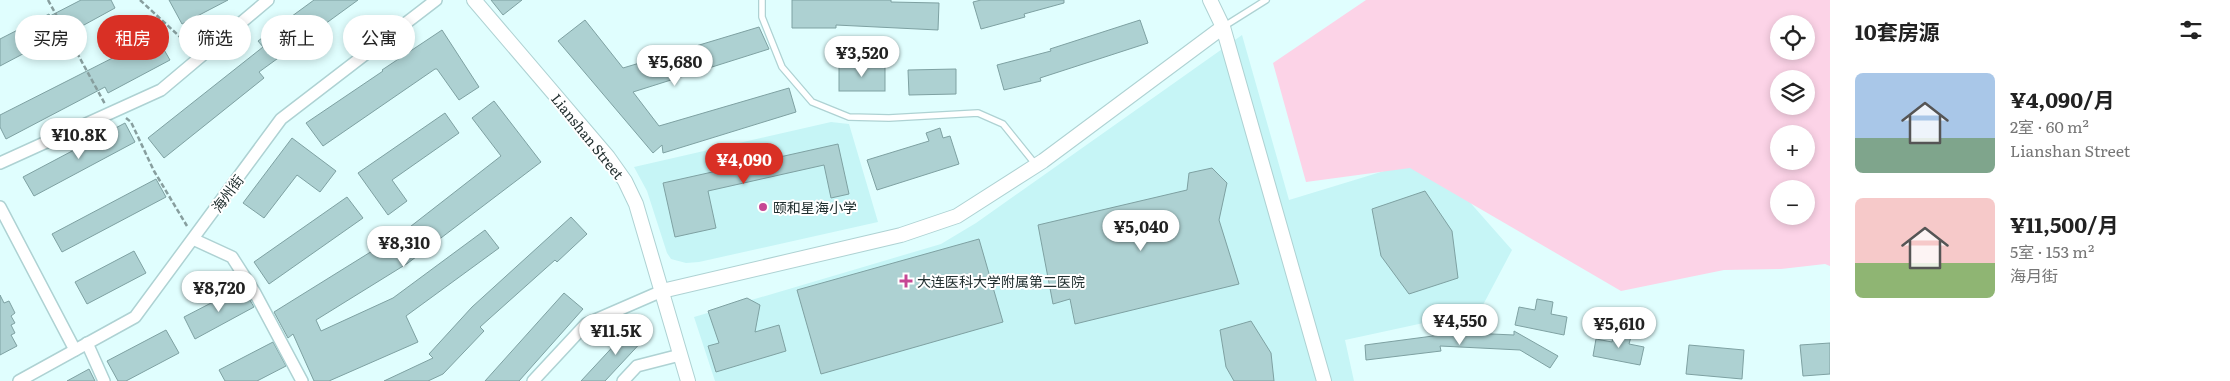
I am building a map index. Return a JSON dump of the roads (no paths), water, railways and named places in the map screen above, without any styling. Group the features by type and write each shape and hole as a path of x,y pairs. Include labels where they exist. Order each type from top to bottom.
{"street":[{"path":"0,163 161,90 268,0"},
{"name":"海州街","path":"19,381 135,317 282,119 436,0"},
{"name":"Lianshan Street","path":"474,0 608,158 625,181 636,204 688,381"},
{"path":"1210,0 1223,27 1324,381"},
{"path":"533,381 586,324 662,291 901,235 957,216 1036,166 1223,27"},
{"path":"0,207 75,350"},
{"path":"195,240 232,257 255,293 302,381"},
{"path":"87,343 104,381"},
{"path":"623,381 636,366 680,354"}],"lane":[{"path":"762,0 762,17 782,67 812,102 850,117 889,118 978,113 1003,124 1036,166"},
{"path":"1223,27 1266,0"}],"place":[{"name":"颐和星海小学","path":"763,207"},
{"name":"大连医科大学附属第二医院","path":"906,281"}]}
